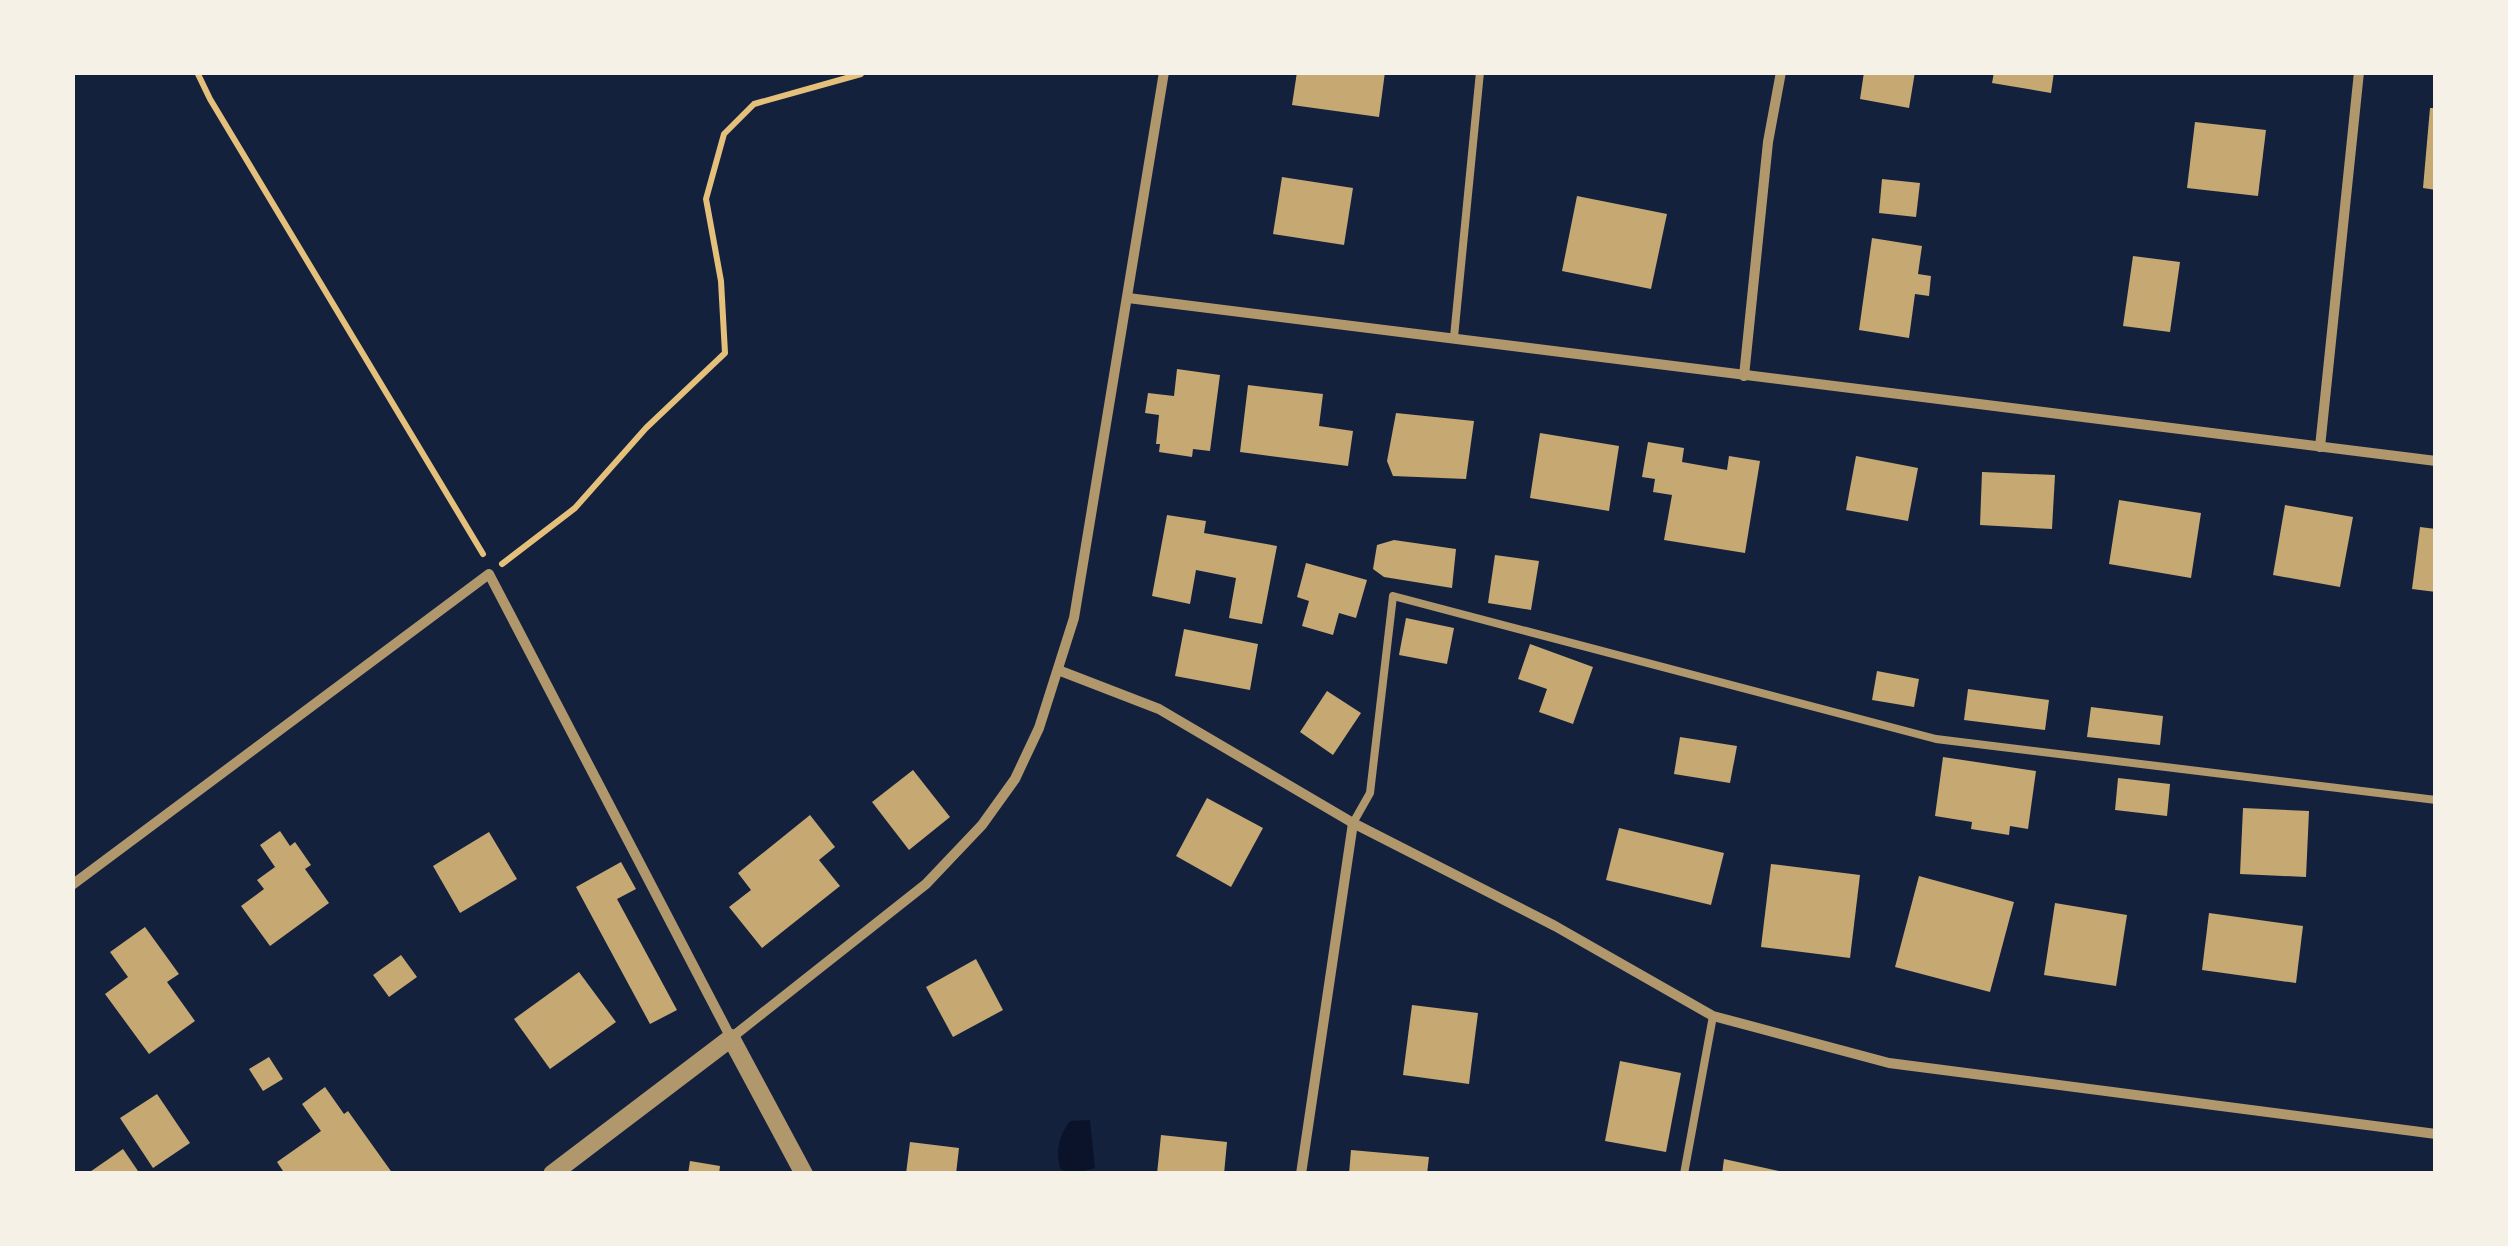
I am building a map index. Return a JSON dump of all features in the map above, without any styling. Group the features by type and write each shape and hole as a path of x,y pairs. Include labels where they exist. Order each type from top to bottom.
{"street":[{"path":"552,1174 926,884 982,826 1015,780 1039,728 1074,618 1164,72"},
{"path":"1744,376 1768,142 1782,72"},
{"path":"2320,447 2360,72"},
{"path":"1128,298 2436,461"},
{"path":"72,885 489,574 804,1174"},
{"path":"1058,670 1158,709 1353,823 1556,926 1714,1016 1889,1063 2436,1134"},
{"path":"1301,1174 1353,823"}],"lane":[{"path":"1454,337 1480,72"},
{"path":"1353,823 1370,793 1393,596 1936,739 2436,800"},
{"path":"1684,1174 1714,1016"}],"path":[{"path":"197,72 210,100 488,562 489,574"},
{"path":"489,574 576,508 646,428 725,353 721,281 706,199 724,134 754,104 860,74"}],"water":[{"path":"1090,1120 1095,1168 1076,1173 1061,1170 1059,1145 1066,1127 1070,1121"}],"building":[{"path":"1297,72 1385,72 1379,117 1292,105"},
{"path":"1864,72 1915,72 1909,108 1860,99"},
{"path":"1994,72 2054,72 2051,93 1992,83"},
{"path":"2430,108 2436,108 2436,190 2423,188"},
{"path":"2195,122 2266,130 2258,196 2187,188"},
{"path":"1282,177 1353,188 1344,245 1273,234"},
{"path":"1882,179 1920,183 1916,217 1879,213"},
{"path":"1577,196 1667,214 1651,289 1562,271"},
{"path":"1872,238 1922,246 1918,274 1931,276 1929,296 1915,294 1909,338 1859,330"},
{"path":"2133,256 2180,262 2170,332 2123,326"},
{"path":"1177,369 1220,375 1210,451 1193,449 1192,457 1159,452 1159,415 1145,413 1148,393 1174,396"},
{"path":"1248,385 1323,394 1319,426 1353,431 1348,466 1240,452"},
{"path":"1396,413 1474,421 1466,479 1393,476 1387,461"},
{"path":"1540,433 1619,446 1609,511 1530,498"},
{"path":"1648,442 1684,448 1682,462 1727,470 1729,456 1760,461 1745,553 1664,540 1672,495 1653,492 1655,479 1642,477"},
{"path":"1856,456 1918,468 1908,521 1846,510"},
{"path":"1982,472 2055,475 2052,529 1980,525"},
{"path":"2119,500 2201,513 2191,578 2109,564"},
{"path":"2285,505 2353,517 2340,587 2273,575"},
{"path":"1167,515 1206,521 1204,533 1277,546 1262,624 1229,618 1236,578 1196,570 1190,604 1152,596"},
{"path":"2420,527 2436,529 2436,592 2412,589"},
{"path":"1394,540 1456,549 1452,588 1384,577 1373,569 1377,545"},
{"path":"1495,555 1539,561 1531,610 1488,603"},
{"path":"1306,563 1367,580 1356,618 1339,613 1333,635 1302,626 1309,601 1297,597"},
{"path":"1406,618 1454,628 1447,664 1399,655"},
{"path":"1184,629 1258,644 1250,690 1175,676"},
{"path":"1530,644 1593,667 1573,724 1539,712 1547,689 1518,679"},
{"path":"1877,671 1919,679 1914,707 1872,700"},
{"path":"1968,689 2049,700 2045,730 1964,720"},
{"path":"1327,691 1361,713 1333,755 1300,732"},
{"path":"2091,707 2163,716 2160,745 2087,737"},
{"path":"1680,737 1737,746 1730,783 1674,774"},
{"path":"1943,757 2036,771 2028,829 2010,826 2009,835 1971,829 1972,822 1935,816"},
{"path":"913,770 950,817 909,850 872,802"},
{"path":"2118,778 2170,784 2167,816 2115,810"},
{"path":"1207,798 1263,828 1231,887 1176,856"},
{"path":"2243,808 2309,811 2306,877 2240,874"},
{"path":"810,815 835,847 819,860 840,886 762,948 729,907 751,890 738,873"},
{"path":"1619,828 1724,853 1711,905 1606,880"},
{"path":"280,831 290,846 295,842 311,865 305,869 329,903 270,946 241,906 264,889 257,880 275,867 260,845"},
{"path":"489,832 517,879 460,913 433,866"},
{"path":"621,862 636,889 617,899 677,1010 650,1024 576,887"},
{"path":"1771,864 1860,875 1850,958 1761,947"},
{"path":"1919,876 2014,902 1990,992 1895,967"},
{"path":"2055,903 2127,915 2116,986 2044,975"},
{"path":"2209,913 2303,926 2296,983 2202,970"},
{"path":"145,927 179,974 167,982 195,1021 149,1054 105,994 128,977 110,952"},
{"path":"401,955 417,977 389,997 373,975"},
{"path":"976,959 1003,1010 953,1037 926,987"},
{"path":"579,972 616,1022 550,1069 514,1019"},
{"path":"1412,1005 1478,1013 1469,1084 1403,1075"},
{"path":"269,1057 283,1079 263,1091 249,1069"},
{"path":"1620,1061 1681,1073 1666,1152 1605,1141"},
{"path":"325,1087 344,1114 348,1111 393,1174 285,1174 277,1162 321,1131 302,1104"},
{"path":"157,1094 190,1143 153,1168 120,1118"},
{"path":"1161,1135 1227,1142 1224,1174 1157,1174"},
{"path":"910,1142 959,1148 956,1174 906,1174"},
{"path":"123,1149 140,1174 87,1174"},
{"path":"1351,1150 1429,1157 1427,1174 1349,1174"},
{"path":"1724,1159 1784,1172 1784,1174 1722,1174"},
{"path":"690,1161 720,1166 719,1174 688,1174"}]}
